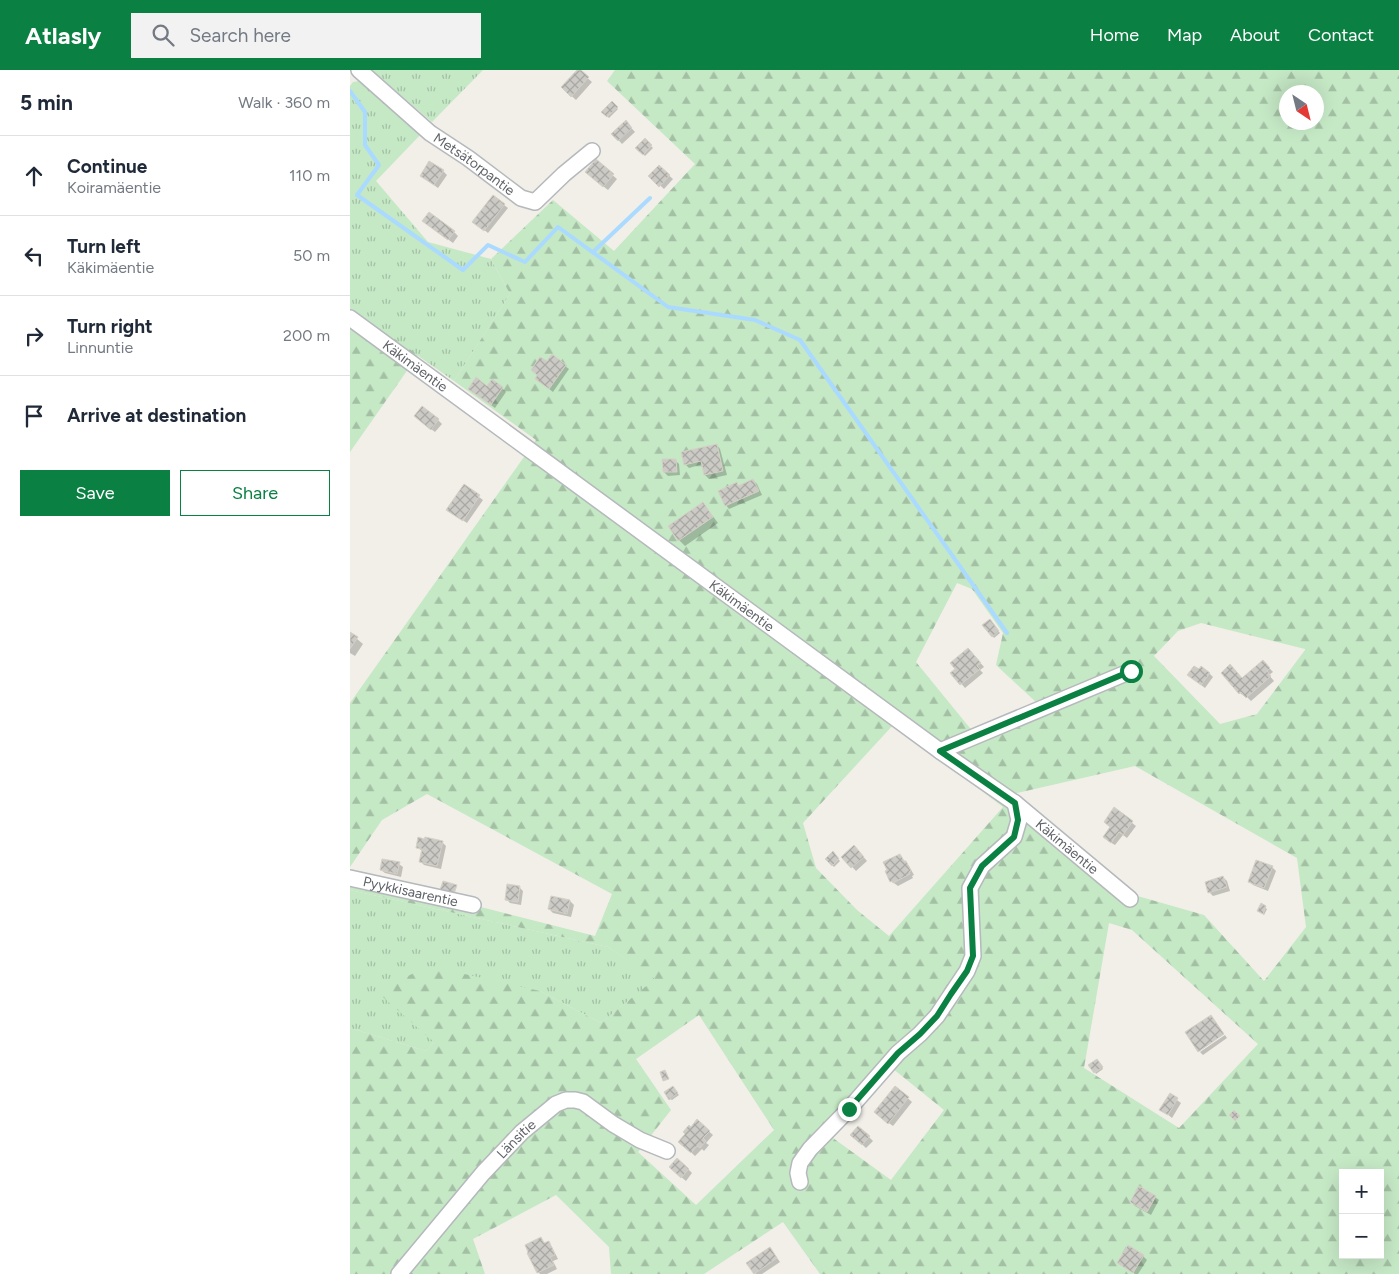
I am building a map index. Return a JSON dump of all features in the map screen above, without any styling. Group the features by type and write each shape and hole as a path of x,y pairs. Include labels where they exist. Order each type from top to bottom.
{"street":[{"path":"350,75 354,70"},
{"name":"Metsätorpantie","path":"360,70 430,133 468,158 521,198 535,202 564,174 592,151"},
{"name":"Käkimäentie","path":"350,318 940,751 1015,803 1130,899"},
{"path":"940,751 1131,671"},
{"path":"800,1182 798,1173 800,1162 810,1149 849,1109 898,1053 937,1016 967,971 973,956 970,888 982,866 1014,837 1018,820 1015,803"},
{"name":"Pyykkisaarentie","path":"350,878 472,905"},
{"name":"Länsitie","path":"399,1274 483,1174 522,1132 556,1104 566,1100 583,1102 613,1124 634,1136 668,1151"}],"green space":[{"path":"371,70 483,70 432,122"},
{"path":"615,70 1399,70 1399,1274 820,1274 783,1222 704,1274 611,1274 609,1247 556,1195 473,1239 485,1274 350,1274 350,1028 426,1051 434,1042 376,991 429,966 540,991 601,1023 655,979 608,947 350,890 350,878 473,905 595,936 612,894 427,794 382,820 350,867 350,703 536,440 454,381 510,294 491,259 553,200 614,251 695,164 607,81","holes":["957,583 972,589 1003,633 996,665 1038,704 974,733 916,662","1201,623 1305,650 1257,714 1220,724 1154,656 1178,631","894,724 1003,807 889,936 857,910 816,868 803,823","1135,766 1297,858 1306,927 1264,981 1204,915 1134,895 1013,794","1109,923 1132,930 1258,1044 1179,1128 1084,1068","699,1015 774,1130 696,1205 638,1152 671,1110 636,1059","892,1068 944,1110 891,1180 833,1138"]},
{"path":"365,80 423,132 376,181 428,242 491,259 510,294 454,381 350,308 350,86 353,82"},
{"path":"350,308 418,355 350,452"},
{"path":"350,890 608,947 656,979 601,1023 540,991 434,1042 426,1051 350,1028"}],"building":[{"path":"577,70 581,70 589,77 571,97 561,87"},
{"path":"612,101 618,107 607,117 601,112"},
{"path":"626,120 632,128 618,141 611,134"},
{"path":"645,138 652,145 643,155 635,148"},
{"path":"596,159 614,174 603,187 585,172"},
{"path":"429,161 444,170 434,185 420,176"},
{"path":"659,165 670,175 659,187 648,176"},
{"path":"493,195 505,204 484,231 472,222"},
{"path":"429,212 455,231 448,240 422,221"},
{"path":"552,354 566,365 549,389 535,379 537,375 531,370 540,357 547,361"},
{"path":"476,377 487,386 492,379 503,387 491,405 468,389"},
{"path":"422,406 439,419 431,430 414,416"},
{"path":"717,444 723,471 704,475 701,461 684,465 681,452"},
{"path":"662,459 676,459 677,472 663,472"},
{"path":"753,479 759,491 725,506 718,491 737,482 738,486"},
{"path":"464,484 480,495 463,521 446,510"},
{"path":"703,502 713,517 678,541 668,526"},
{"path":"990,619 999,631 992,637 982,625"},
{"path":"350,632 358,637 350,649"},
{"path":"968,648 981,663 977,666 980,669 960,685 950,673 955,669 950,663"},
{"path":"1263,660 1270,668 1267,671 1271,676 1246,698 1241,692 1239,694 1221,673 1230,664 1242,678"},
{"path":"1194,666 1199,669 1201,666 1210,673 1201,685 1187,675"},
{"path":"1114,807 1133,821 1123,835 1119,832 1111,843 1103,837 1110,827 1104,822"},
{"path":"418,837 443,841 437,866 419,862 422,849 416,848"},
{"path":"854,845 864,857 851,868 841,857"},
{"path":"833,851 839,859 832,866 825,859"},
{"path":"900,854 911,871 909,872 910,874 893,883 892,881 890,882 883,862"},
{"path":"382,859 400,862 397,874 380,870"},
{"path":"1256,860 1273,866 1264,888 1248,882"},
{"path":"1223,876 1227,887 1208,893 1205,882"},
{"path":"443,881 457,885 453,897 439,893"},
{"path":"507,884 520,886 518,902 505,900"},
{"path":"551,896 570,900 567,914 548,909"},
{"path":"1261,903 1266,906 1263,914 1257,911"},
{"path":"1211,1015 1224,1034 1198,1052 1185,1032"},
{"path":"1097,1059 1103,1067 1094,1073 1088,1065"},
{"path":"665,1070 669,1079 663,1081 660,1072"},
{"path":"673,1086 678,1093 669,1100 664,1092"},
{"path":"895,1086 909,1097 888,1124 874,1112"},
{"path":"1170,1093 1178,1098 1168,1115 1159,1110"},
{"path":"1234,1110 1240,1116 1235,1121 1229,1115"},
{"path":"697,1119 710,1131 703,1138 706,1141 700,1148 697,1146 691,1153 678,1142 685,1134 683,1132 689,1125 691,1127"},
{"path":"858,1126 870,1136 862,1145 850,1135"},
{"path":"677,1158 689,1169 681,1178 669,1167"},
{"path":"1139,1186 1156,1196 1147,1212 1130,1202"},
{"path":"541,1237 544,1243 549,1241 555,1255 550,1257 554,1265 537,1273 525,1245"},
{"path":"1128,1245 1144,1255 1133,1273 1117,1263"},
{"path":"770,1247 777,1258 754,1274 746,1263"}],"waterway":[{"path":"350,91 365,112 365,145 379,165 357,195 463,270 488,245 525,262 558,227 668,307 755,320 800,340 1007,633"},
{"path":"593,252 650,198"}],"route":[{"path":"849,1109 898,1053 937,1016 967,971 973,956 970,888 982,866 1014,837 1018,820 1015,803 940,751 1131,671"}]}
